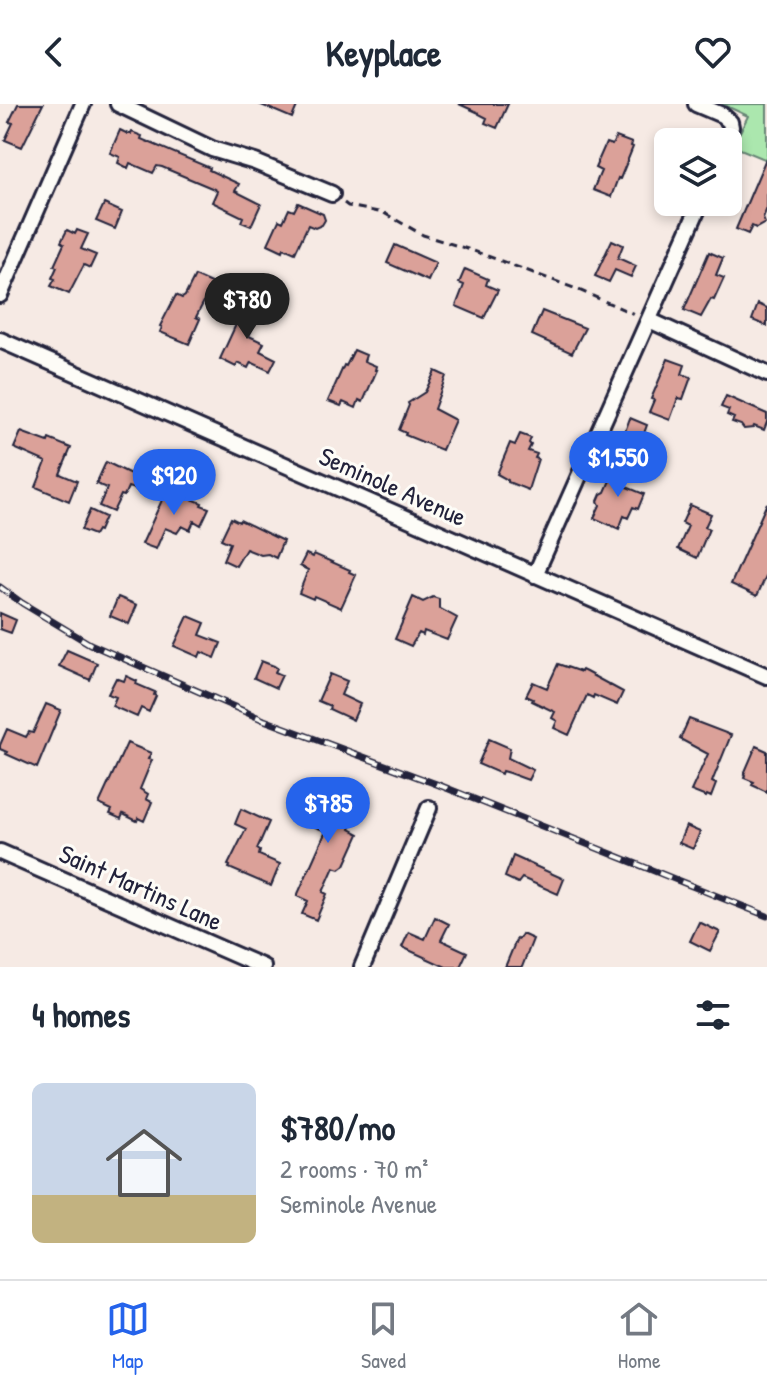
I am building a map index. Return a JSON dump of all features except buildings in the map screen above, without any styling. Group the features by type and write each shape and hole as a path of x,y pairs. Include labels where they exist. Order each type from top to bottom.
{"street":[{"path":"0,295 83,104"},
{"path":"118,104 212,149 273,169 332,194"},
{"path":"696,104 722,115 730,122 731,128"},
{"path":"535,575 694,216"},
{"path":"649,320 767,374"},
{"name":"Seminole Avenue","path":"0,340 767,676"},
{"path":"362,967 429,808"},
{"name":"Saint Martins Lane","path":"0,852 263,967"}],"path":[{"path":"332,194 348,206 384,213 423,235 574,288 649,320"}],"green space":[{"path":"722,104 767,104 767,160 742,150 742,128 748,116"}],"railway":[{"path":"0,587 90,644 264,720 439,785 767,916"}]}
